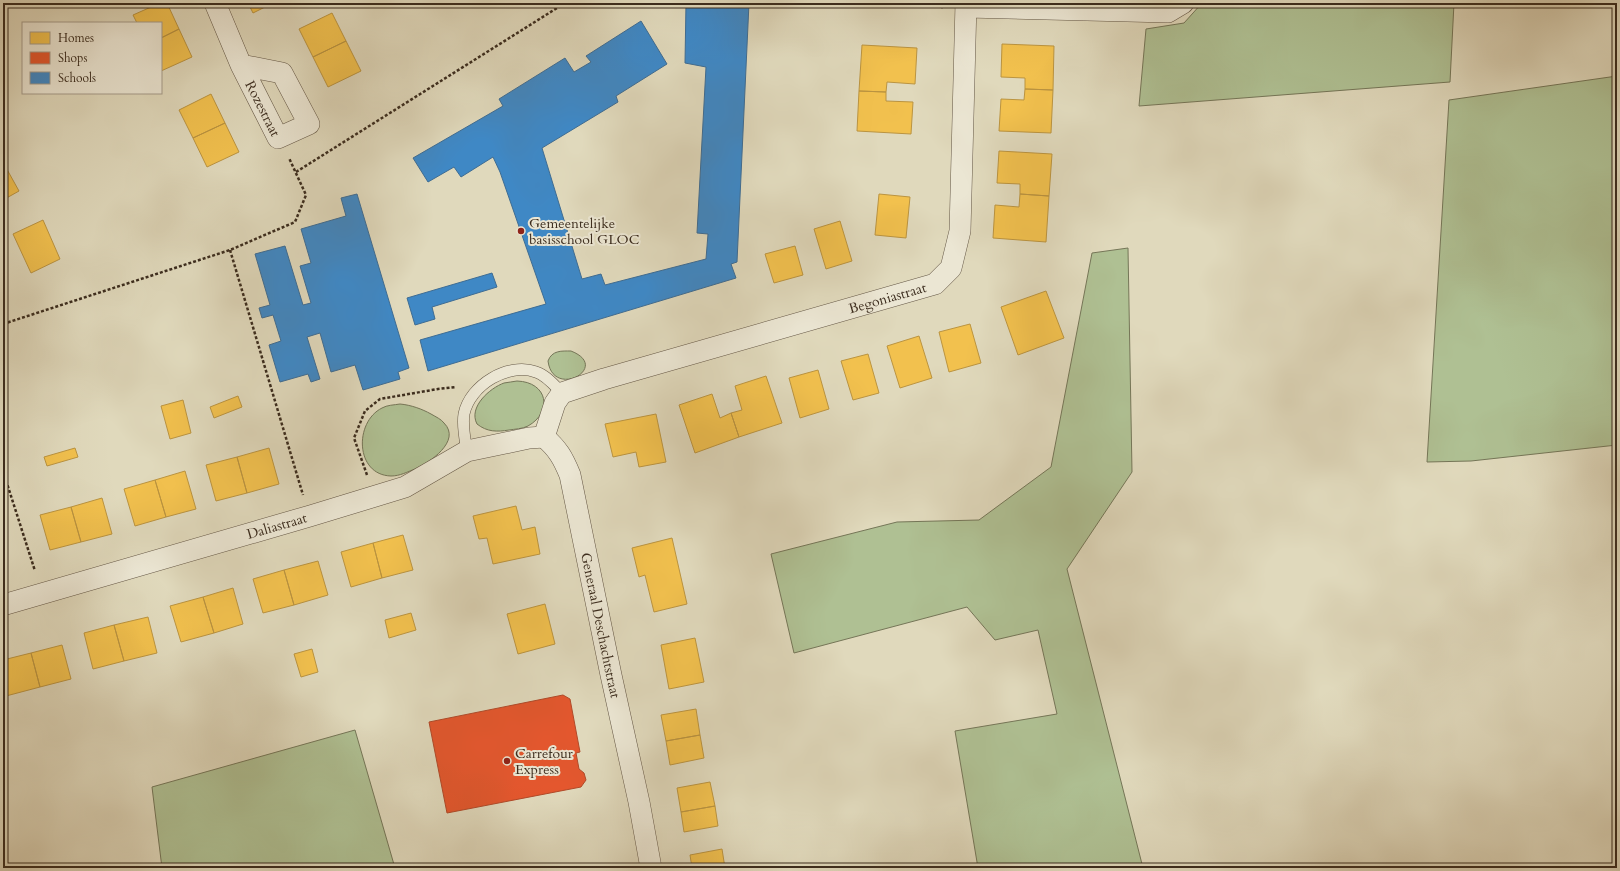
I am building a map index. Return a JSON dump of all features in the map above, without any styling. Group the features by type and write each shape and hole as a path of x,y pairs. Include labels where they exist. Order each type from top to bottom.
{"street":[{"name":"Rozestraat","path":"215,3 240,65 278,138 309,124 282,73 240,65"},
{"path":"966,5 1168,12 1183,3"},
{"name":"Begoniastraat","path":"562,393 604,379 935,284 951,268 960,231 966,5"},
{"path":"544,437 555,403 562,393"},
{"name":"Daliastraat","path":"3,605 310,516 405,486 467,451 514,440 544,437"},
{"name":"Generaal Deschachtstraat","path":"544,437 556,446 570,475 611,675 640,802 651,868"}],"lane":[{"path":"467,451 464,429 464,414 474,393 483,384 500,375 523,370 537,372 552,382 562,393"}],"path":[{"path":"296,172 565,3"},
{"path":"831,3 913,7 966,5"},
{"path":"913,7 919,3"},
{"path":"3,324 230,250 296,222 306,195 278,138"},
{"path":"230,250 310,516"},
{"path":"374,496 354,438 365,411 380,399 438,389 483,384"},
{"path":"3,471 42,593"}],"green space":[{"path":"1202,3 1454,3 1450,82 1139,106 1146,29 1184,23"},
{"path":"1617,76 1617,445 1471,461 1427,462 1449,100"},
{"path":"1128,248 1132,472 1067,569 1143,868 978,868 955,731 1057,714 1038,630 995,640 967,607 794,653 771,554 897,522 979,520 1051,467 1092,253"},
{"path":"561,351 571,351 582,358 585,365 583,371 577,377 568,379 559,378 552,372 548,361 555,353"},
{"path":"517,381 535,386 541,392 544,399 544,406 536,420 523,428 500,431 488,430 477,424 475,411 482,399 498,386 504,383"},
{"path":"400,404 408,405 428,412 440,419 448,430 449,437 442,450 428,462 406,473 391,476 379,473 370,467 365,458 362,447 363,435 367,424 373,415 384,407"},
{"path":"355,730 395,868 162,868 152,787"}],"building: Homes":[{"path":"160,3 167,3 179,29 162,38 162,22 136,22 133,15"},
{"path":"248,3 273,3 253,13"},
{"path":"332,13 346,41 313,57 299,29"},
{"path":"179,29 192,57 162,71 162,38"},
{"path":"346,41 361,71 328,87 313,57"},
{"path":"1002,44 1054,46 1053,90 1025,89 1025,78 1001,77"},
{"path":"862,45 917,48 915,84 887,82 886,92 859,91"},
{"path":"1025,89 1053,90 1051,133 999,131 1001,99 1024,100"},
{"path":"859,91 886,92 886,101 913,102 911,134 857,131"},
{"path":"211,94 225,123 193,138 179,110"},
{"path":"225,123 239,152 207,167 193,138"},
{"path":"999,151 1052,154 1049,196 1020,194 1020,184 997,183"},
{"path":"4,164 19,191 3,200 3,165"},
{"path":"879,194 910,197 906,238 875,235"},
{"path":"1020,194 1049,196 1046,242 993,238 995,205 1019,207"},
{"path":"43,220 60,259 31,273 13,234"},
{"path":"840,221 852,261 826,269 814,229"},
{"path":"795,246 803,275 774,283 765,254"},
{"path":"1046,291 1064,338 1018,355 1001,307"},
{"path":"970,324 981,363 949,372 939,332"},
{"path":"919,336 932,378 900,388 887,346"},
{"path":"868,354 879,393 853,400 841,361"},
{"path":"818,370 829,409 800,418 789,378"},
{"path":"766,376 782,423 739,437 731,413 742,410 735,386"},
{"path":"712,394 720,418 731,413 739,437 695,453 679,405"},
{"path":"238,396 242,407 214,418 210,407"},
{"path":"183,400 191,433 170,439 161,406"},
{"path":"656,414 666,462 639,467 636,452 613,457 605,424"},
{"path":"75,448 78,457 47,466 44,457"},
{"path":"269,448 279,484 247,493 237,457"},
{"path":"237,457 247,493 216,501 206,465"},
{"path":"185,471 196,509 166,517 155,480"},
{"path":"155,480 166,517 135,526 124,489"},
{"path":"102,498 112,534 81,542 71,507"},
{"path":"516,506 522,530 535,527 540,554 493,564 487,538 479,539 473,516"},
{"path":"71,507 81,542 50,550 40,515"},
{"path":"403,535 413,570 382,578 373,543"},
{"path":"672,538 687,604 654,612 645,575 639,577 632,548"},
{"path":"373,543 382,578 351,587 341,552"},
{"path":"318,561 328,595 294,605 284,570"},
{"path":"284,570 294,605 263,613 253,579"},
{"path":"233,588 243,624 214,633 203,597"},
{"path":"203,597 214,633 181,642 170,606"},
{"path":"545,604 555,644 518,654 507,614"},
{"path":"411,613 416,630 389,638 385,620"},
{"path":"148,617 157,653 124,661 114,625"},
{"path":"114,625 124,661 93,669 84,633"},
{"path":"695,638 704,682 669,689 661,645"},
{"path":"62,645 71,679 40,687 31,653"},
{"path":"312,649 318,672 301,677 294,654"},
{"path":"31,653 40,687 6,696 3,685 3,660"},
{"path":"696,709 700,735 666,741 661,715"},
{"path":"700,735 704,758 670,765 666,741"},
{"path":"710,782 715,806 681,812 677,788"},
{"path":"715,806 718,826 684,832 681,812"},
{"path":"722,849 725,868 692,868 690,855"}],"building: Shops":[{"name":"Carrefour Express","path":"563,695 570,699 580,752 576,753 579,769 584,773 586,780 581,787 447,813 429,722"}],"building: Schools":[{"path":"686,3 749,3 737,262 731,264 736,278 428,371 420,340 546,304 500,172 493,157 461,177 454,167 428,182 413,158 503,106 499,99 565,58 574,72 591,62 586,56 641,21 667,64 616,96 618,102 542,148 582,279 601,274 605,285 706,259 708,234 697,233 706,67 685,63"},
{"path":"357,194 409,368 398,372 400,379 363,390 355,365 331,372 320,333 307,337 320,379 311,382 308,374 280,382 269,345 281,341 273,315 262,318 259,308 270,305 255,254 285,246 303,305 311,303 300,266 311,263 301,229 346,216 341,198"},
{"path":"492,273 497,287 432,307 435,319 415,325 407,298"}],"place":[{"name":"Gemeentelijke basisschool GLOC","path":"521,231"},
{"name":"Carrefour Express","path":"507,761"}]}
